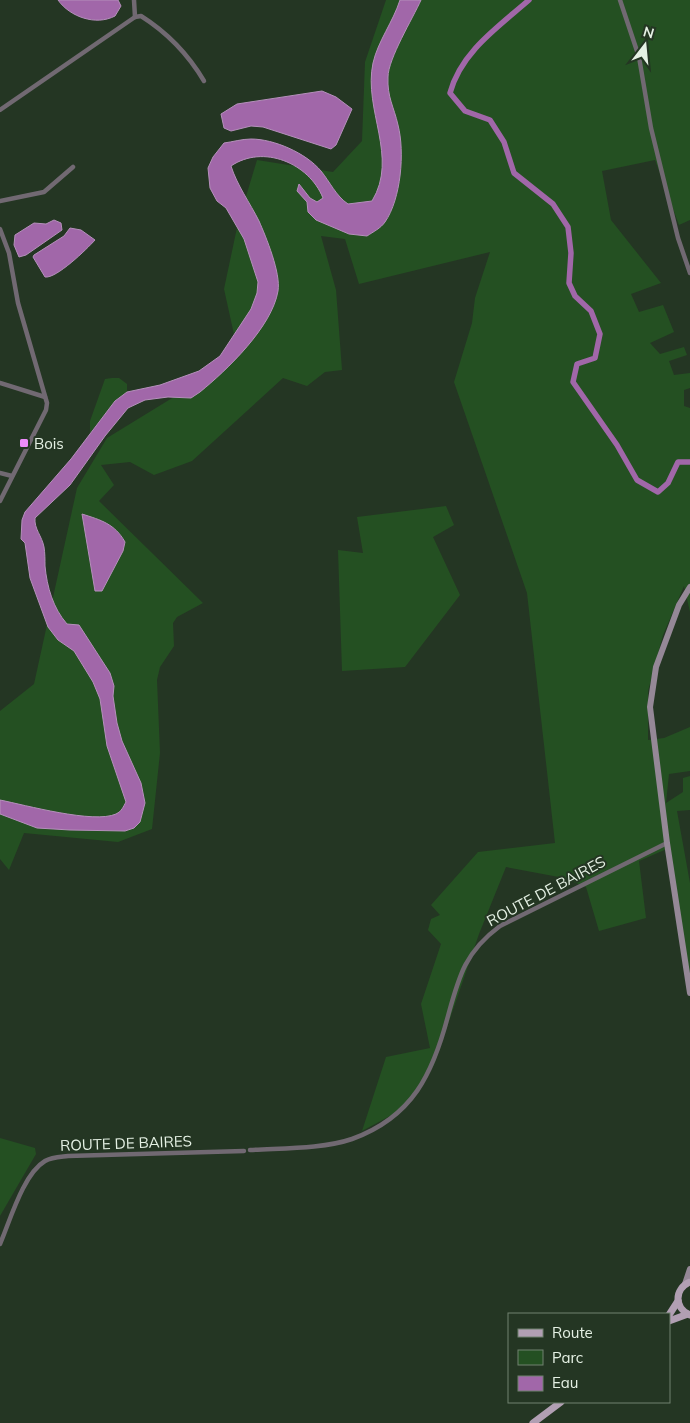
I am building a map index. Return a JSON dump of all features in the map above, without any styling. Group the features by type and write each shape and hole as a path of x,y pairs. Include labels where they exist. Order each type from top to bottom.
{"main road":[{"path":"670,1313 678,1301 680,1290 688,1283"},
{"path":"678,1301 682,1310 689,1315"},
{"path":"670,1321 689,1315"},
{"path":"533,1423 559,1403"}],"street":[{"path":"134,0 135,17"},
{"path":"620,0 639,57 652,128 678,238 690,273"},
{"path":"0,110 135,17 141,16 169,36 181,48 204,81"},
{"path":"0,201 44,192 73,167"},
{"path":"0,229 8,253 18,303 45,397 46,410 0,501"},
{"path":"0,383 45,397"},
{"path":"0,473 12,476"},
{"path":"690,587 679,605 656,668 650,707 667,843 690,993"},
{"name":"ROUTE DE BAIRES","path":"250,1150 303,1146 352,1139 397,1113 418,1091 435,1062 459,977 470,955 483,939 500,926 667,843"},
{"name":"ROUTE DE BAIRES","path":"0,1244 27,1181 38,1166 46,1160 68,1156 244,1151"},
{"path":"688,1283 690,1269"}],"green space":[{"path":"386,0 690,0 690,220 679,225 655,160 602,171 611,220 661,283 631,294 639,312 663,305 674,332 650,343 660,354 684,347 687,355 669,361 674,375 690,373 690,388 684,390 684,406 690,408 690,612 684,586 663,635 648,691 648,740 664,738 690,727 690,771 669,774 666,803 683,792 683,778 690,776 690,810 677,811 690,883 690,977 669,848 639,861 646,918 599,931 586,887 564,878 506,867 479,934 434,1065 403,1109 362,1131 386,1057 430,1048 421,1004 441,944 428,930 431,919 440,915 431,905 478,852 555,843 527,593 454,382 472,323 475,298 490,252 359,284 345,239 321,236 336,290 342,370 325,372 307,386 283,378 192,461 154,475 130,462 101,465 114,485 99,501 203,603 177,617 173,623 174,646 160,667 157,680 160,753 152,829 118,842 24,833 9,870 0,859 0,711 34,684 77,488 107,438 239,357 224,289 238,223 257,160 333,172 362,141 365,62"},
{"path":"119,378 127,384 127,392 115,401 90,433 90,421 105,379"},
{"path":"446,506 454,525 433,537 460,595 405,667 342,671 338,550 363,553 357,517"},
{"path":"0,1138 35,1148 36,1154 0,1216"}],"water":[{"path":"58,0 118,0 121,6 115,16 108,19 92,20 69,11"},
{"path":"400,0 421,0 396,49 389,69 389,90 400,136 401,161 395,201 385,222 367,236 349,234 316,220 308,212 307,202 297,191 299,184 310,198 317,202 323,198 307,175 296,167 270,157 244,160 231,166 240,187 259,221 275,265 278,291 267,319 258,333 235,360 211,383 191,398 168,397 145,400 128,408 105,436 70,485 35,518 44,547 47,582 54,604 67,624 79,625 110,673 114,686 113,696 117,723 122,741 141,783 145,803 140,822 134,828 125,831 70,830 37,828 0,814 0,800 59,813 92,817 116,814 126,802 107,746 100,699 93,682 74,651 58,640 48,627 30,578 25,543 21,539 22,520 25,512 71,459 115,401 127,392 160,385 199,371 220,356 251,309 257,293 258,282 244,239 226,208 217,201 210,188 208,168 213,157 224,143 251,139 279,144 315,164 333,189 348,204 372,201 379,184 382,167 382,150 372,98 373,63 378,47"},
{"path":"322,91 336,97 352,109 336,145 331,149 263,127 251,126 231,131 224,128 221,114 237,104"},
{"path":"54,220 61,223 62,230 26,255 19,257 14,245 15,235 34,223 46,224"},
{"path":"70,228 81,230 95,240 64,269 45,277 33,257 34,255 64,236"},
{"path":"82,514 112,527 125,542 123,551 102,591 95,591"}],"waterway":[{"path":"529,0 482,41 463,65 455,78 450,93 465,111 490,120 504,142 514,173 553,204 568,227 571,253 569,283 575,296 591,311 600,334 595,358 577,364 573,382 617,445 637,480 658,492 668,483 678,462 690,462"}],"place":[{"name":"Bois","path":"24,443"}]}
